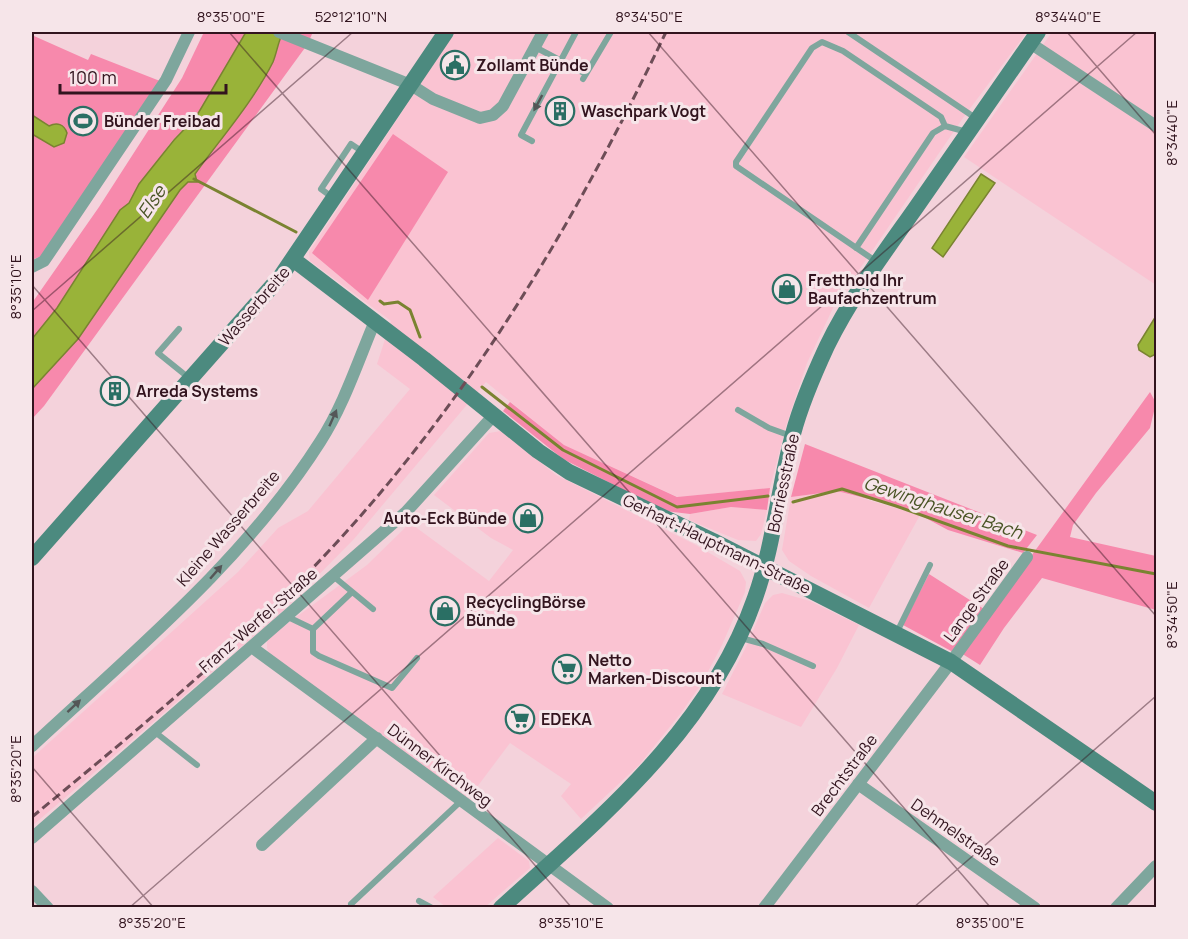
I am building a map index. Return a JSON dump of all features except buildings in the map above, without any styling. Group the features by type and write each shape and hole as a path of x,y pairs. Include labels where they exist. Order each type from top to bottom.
{"main road":[{"name":"Wasserbreite","path":"32,558 294,260 446,32"},
{"name":"Borriesstraße","path":"501,908 628,791 667,750 707,696 738,637 754,600 764,567 792,436 828,345 877,263 1034,37"},
{"name":"Gerhart-Hauptmann-Straße","path":"294,260 375,321 538,451 569,472 951,662 1156,803"}],"street":[{"path":"32,267 44,261 138,123 166,80 189,32"},
{"path":"279,32 411,85 433,99 480,118 493,116 503,106 543,32"},
{"path":"1034,37 1156,126"},
{"name":"Kleine Wasserbreite","path":"32,746 208,581 264,516 310,458 330,426 375,321"},
{"name":"Franz-Werfel-Straße","path":"32,838 253,648 406,512 494,415"},
{"name":"Lange Straße","path":"951,662 1027,557"},
{"name":"Dünner Kirchweg","path":"253,648 608,908"},
{"name":"Brechtstraße","path":"764,908 951,662"},
{"path":"262,845 376,738"},
{"name":"Dehmelstraße","path":"858,784 1035,908"},
{"path":"1116,908 1156,866"},
{"path":"32,891 48,908"}],"lane":[{"path":"532,141 521,135 576,32"},
{"path":"535,46 585,77 611,32"},
{"path":"848,32 972,126"},
{"path":"877,263 736,166 736,162 812,48 822,42 843,51 941,117 945,126"},
{"path":"856,248 933,133 945,126 972,126"},
{"path":"178,329 158,353 190,379"},
{"path":"738,410 769,428 792,436"},
{"path":"896,634 930,565"},
{"path":"333,576 373,609"},
{"path":"352,592 313,629 313,651 392,688 417,658"},
{"path":"288,617 313,629"},
{"path":"738,637 751,643 763,644 813,666"},
{"path":"155,732 197,765"},
{"path":"351,904 461,801"},
{"path":"419,901 432,908"}],"shaded area":[{"path":"204,32 246,32 196,117 173,140 139,184 129,203 120,210 57,308 32,339 32,303 99,207 182,78"},
{"path":"284,32 313,32 307,45 44,406 32,419 32,389 78,339 180,190 188,182 197,182 195,174 265,77"},
{"path":"455,32 1027,32 963,118 833,308 807,363 786,426 770,488 678,497 564,445 486,382 354,539 284,610 32,826 32,758 238,572 278,528 308,511 410,389 377,364 391,321 310,261 309,252"},
{"path":"1052,32 1156,32 1156,285 964,157"},
{"name":"Bünder Freibad","path":"34,36 88,60 91,54 160,81 44,255 32,260 32,40"},
{"path":"393,134 448,172 368,300 312,253"},
{"path":"1150,392 1156,403 1150,428 1096,493 1073,525 1070,537 1156,556 1156,610 1042,578 1004,628 980,665 961,653"},
{"path":"510,402 564,445 677,497 770,488 767,510 731,507 690,514 665,511 563,459 503,411"},
{"path":"501,431 556,475 694,544 740,571 746,582 745,592 722,645 702,683 639,765 581,819 561,796 571,784 510,743 468,799 269,655 267,648 267,641 280,629 367,565 410,523 489,581 513,550 491,538 434,495 489,433"},
{"path":"805,444 1037,535 1023,553 948,530 920,515 896,506 837,491 791,497"},
{"path":"837,491 920,515 869,608 811,576 789,561 782,550 791,497"},
{"path":"731,507 767,510 761,534 756,541 738,540 689,520 690,514"},
{"path":"929,574 984,609 953,652 903,625"},
{"path":"782,593 810,601 859,625 837,668 801,727 722,694 765,603 773,595"},
{"path":"498,838 529,861 530,868 485,907 446,907 433,897"}],"water":[{"name":"Else","path":"246,32 283,32 273,62 265,77 195,174 197,182 188,182 180,190 78,339 32,389 32,339 57,308 120,210 129,203 139,184 174,140 196,117"},
{"path":"32,115 49,126 57,124 62,126 67,133 64,143 54,147 32,134"},
{"path":"981,174 995,183 943,257 932,248"},
{"path":"1156,316 1156,354 1150,357 1139,350 1138,345"}],"waterway":[{"name":"Gewinghauser Bach","path":"194,179 296,232"},
{"name":"Gewinghauser Bach","path":"380,301 384,304 398,302 410,310 420,337"},
{"name":"Gewinghauser Bach","path":"482,387 563,450 677,507 768,496"},
{"name":"Gewinghauser Bach","path":"793,502 842,489 1008,546 1156,574"}],"railway":[{"path":"32,817 169,702 269,611 358,519 411,455 507,321 550,251 591,179 666,32"}],"place":[{"name":"Zollamt Bünde","path":"455,65"},
{"name":"Waschpark Vogt","path":"560,111"},
{"name":"Bünder Freibad","path":"83,121"},
{"name":"Fretthold Ihr Baufachzentrum","path":"787,289"},
{"name":"Arreda Systems","path":"115,391"},
{"name":"Auto-Eck Bünde","path":"528,518"},
{"name":"RecyclingBörse Bünde","path":"445,611"},
{"name":"Netto Marken-Discount","path":"567,669"},
{"name":"EDEKA","path":"520,719"}]}
